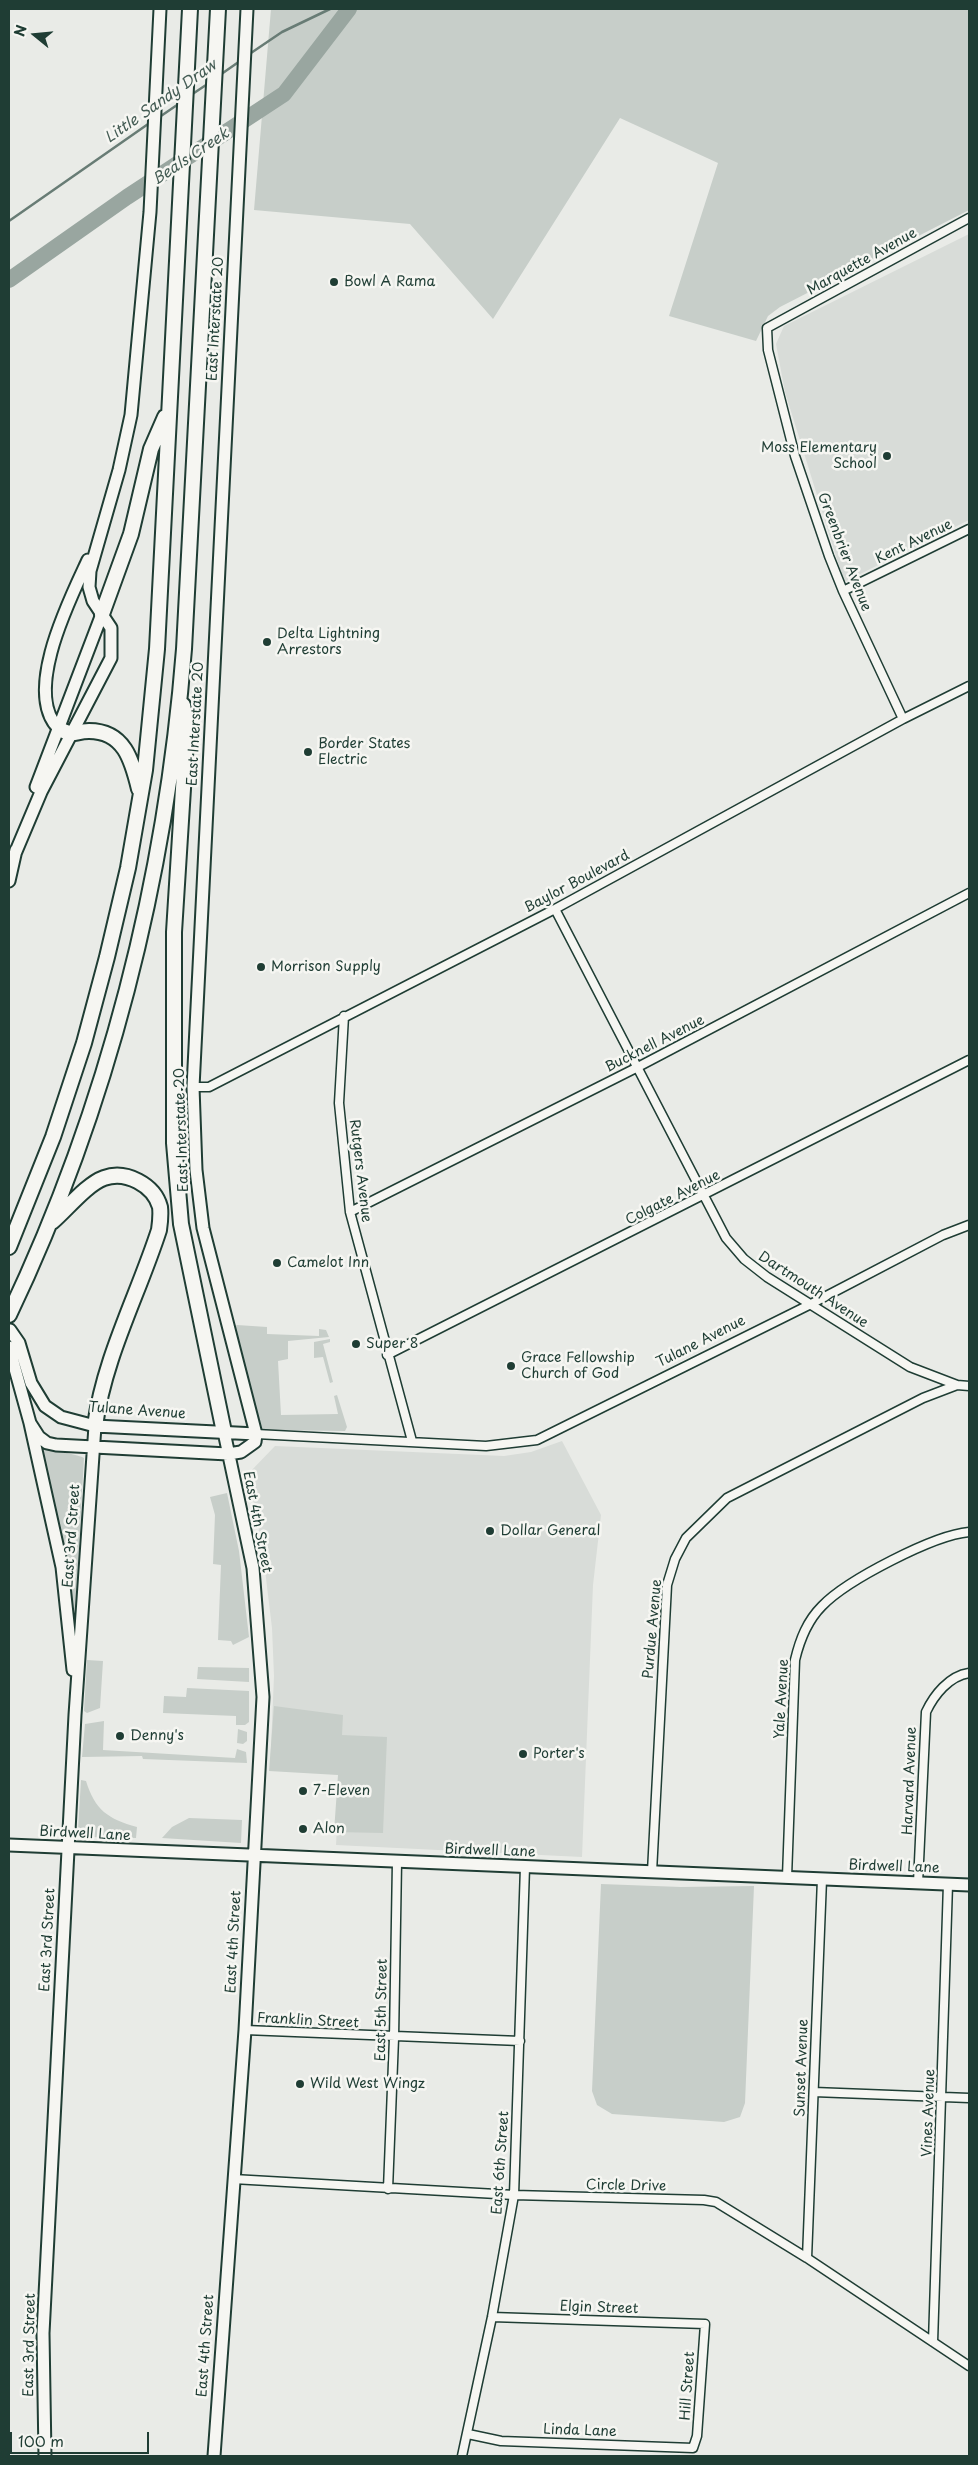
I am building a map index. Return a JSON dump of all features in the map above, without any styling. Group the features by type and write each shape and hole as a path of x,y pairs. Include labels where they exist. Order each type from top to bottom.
{"highway":[{"path":"9,1247 53,1138 84,1043 124,886 141,796 157,649 190,9"},
{"path":"9,1315 51,1222 98,1089 136,949 161,833 174,754 180,691 218,9"},
{"path":"102,614 131,534 151,449 168,409"},
{"path":"180,691 187,725 174,932 174,1143 181,1224 224,1432"},
{"path":"65,732 99,731 112,736 123,745 129,754 141,796"},
{"path":"51,1222 88,1188 111,1176 121,1176 140,1182 154,1196 160,1207 159,1230 111,1364 97,1409 94,1426"}],"main road":[{"path":"9,881 14,856 34,792 65,732 100,683 111,658 111,628 93,601 89,587 90,571 131,415 149,219 160,9"},
{"name":"East Interstate 20","path":"247,9 193,1087 196,1170 203,1228 256,1434"},
{"path":"65,732 51,722 46,710 44,697 46,675 55,641 102,531"},
{"path":"65,732 102,614"},
{"name":"Tulane Avenue","path":"9,1330 19,1343 30,1383 45,1406 61,1417 94,1426 256,1434"},
{"path":"9,1348 30,1423 62,1567 76,1699"},
{"path":"30,1423 39,1437 47,1443 93,1448 228,1454 241,1452 255,1442 256,1434"},
{"name":"East 3rd Street","path":"45,2456 44,2333 76,1699 94,1426"},
{"name":"East 4th Street","path":"214,2456 245,2030 263,1697 253,1568 224,1432"},
{"name":"Birdwell Lane","path":"9,1846 969,1884"}],"street":[{"name":"Marquette Avenue","path":"767,328 969,218"},
{"name":"Greenbrier Avenue","path":"767,328 768,350 795,456 843,591 903,719"},
{"name":"Kent Avenue","path":"843,591 969,529"},
{"name":"Baylor Boulevard","path":"193,1087 209,1087 555,909 903,719 969,686"},
{"name":"Bucknell Avenue","path":"350,1212 636,1068 969,893"},
{"name":"Dartmouth Avenue","path":"555,909 726,1238 744,1259 811,1304 910,1367 957,1385"},
{"name":"Rutgers Avenue","path":"344,1016 339,1103 350,1212 387,1355 412,1441"},
{"name":"Colgate Avenue","path":"387,1355 703,1197 969,1060"},
{"name":"Tulane Avenue","path":"256,1434 486,1446 537,1440 811,1304 942,1235 969,1225"},
{"name":"Purdue Avenue","path":"652,1872 667,1585 675,1559 686,1538 727,1498 923,1398 957,1385 969,1386"},
{"name":"Yale Avenue","path":"787,1877 795,1660 800,1640 807,1625 822,1606 843,1587 938,1538 969,1532"},
{"name":"Harvard Avenue","path":"918,1882 926,1712 934,1696 949,1682 969,1673"},
{"name":"East 5th Street","path":"388,2188 394,2038 397,1862"},
{"name":"East 6th Street","path":"462,2456 492,2317 514,2195 525,1867"},
{"name":"Sunset Avenue","path":"807,2258 822,1879"},
{"name":"Vines Avenue","path":"933,2342 948,1884"},
{"name":"Franklin Street","path":"245,2030 394,2038 520,2041"},
{"path":"814,2092 969,2098"},
{"name":"Circle Drive","path":"233,2179 514,2195 704,2200 716,2202 807,2258 969,2366"},
{"name":"Elgin Street","path":"492,2317 705,2324"},
{"name":"Hill Street","path":"693,2448 697,2436 705,2324"},
{"name":"Linda Lane","path":"468,2434 501,2441 693,2448"}],"shaded area":[{"path":"271,9 969,9 969,210 780,307 768,316 756,341 669,316 718,163 620,118 493,319 410,224 254,210"},
{"name":"Moss Elementary School","path":"969,234 969,520 844,582 785,392 776,344 784,326"},
{"path":"237,1325 267,1327 267,1334 319,1336 319,1329 326,1330 329,1337 288,1341 288,1359 278,1361 281,1415 338,1414 334,1396 337,1395 347,1427 345,1431 264,1430 260,1427 233,1327"},
{"path":"330,1339 330,1342 323,1344 333,1382 330,1383 323,1357 314,1358 314,1342"},
{"path":"562,1441 601,1515 593,1585 582,1857 336,1845 340,1773 270,1770 274,1676 272,1628 262,1545 248,1474 275,1446 504,1456 531,1452"},
{"path":"41,1447 84,1458 75,1620"},
{"path":"227,1493 239,1551 249,1637 233,1645 231,1641 218,1640 221,1565 213,1564 215,1515 210,1497"},
{"path":"87,1660 103,1661 100,1708 87,1713 84,1711"},
{"path":"198,1667 249,1668 249,1682 197,1679"},
{"path":"187,1688 249,1691 249,1722 245,1725 236,1725 236,1716 163,1713 164,1696 186,1697"},
{"path":"274,1706 343,1715 342,1735 387,1737 383,1833 334,1832 338,1775 269,1771"},
{"path":"104,1721 103,1750 235,1758 237,1749 246,1752 247,1763 143,1759 142,1756 82,1757 85,1724"},
{"path":"238,1729 247,1732 247,1741 243,1744 237,1743"},
{"path":"81,1780 86,1781 98,1806 104,1812 118,1821 137,1827 136,1838 84,1837 78,1830"},
{"path":"189,1818 242,1820 241,1843 162,1838 172,1827"},
{"path":"601,1884 681,1887 754,1886 745,2103 740,2117 724,2122 612,2114 597,2105 592,2091"}],"waterway":[{"name":"Little Sandy Draw","path":"248,55 282,32 330,9"},
{"name":"Beals Creek","path":"9,280 127,197 284,94 349,9"},
{"name":"Little Sandy Draw","path":"220,75 240,61"},
{"name":"Little Sandy Draw","path":"191,95 209,83"},
{"name":"Little Sandy Draw","path":"158,118 180,103"},
{"name":"Little Sandy Draw","path":"9,221 151,122"}],"place":[{"name":"Bowl A Rama","path":"334,282"},
{"name":"Moss Elementary School","path":"887,456"},
{"name":"Delta Lightning Arrestors","path":"267,642"},
{"name":"Border States Electric","path":"308,752"},
{"name":"Morrison Supply","path":"261,967"},
{"name":"Camelot Inn","path":"277,1263"},
{"name":"Super 8","path":"356,1344"},
{"name":"Grace Fellowship Church of God","path":"511,1366"},
{"name":"Dollar General","path":"490,1531"},
{"name":"Denny's","path":"120,1736"},
{"name":"Porter's","path":"523,1754"},
{"name":"7-Eleven","path":"303,1791"},
{"name":"Alon","path":"303,1829"},
{"name":"Wild West Wingz","path":"300,2084"}]}
